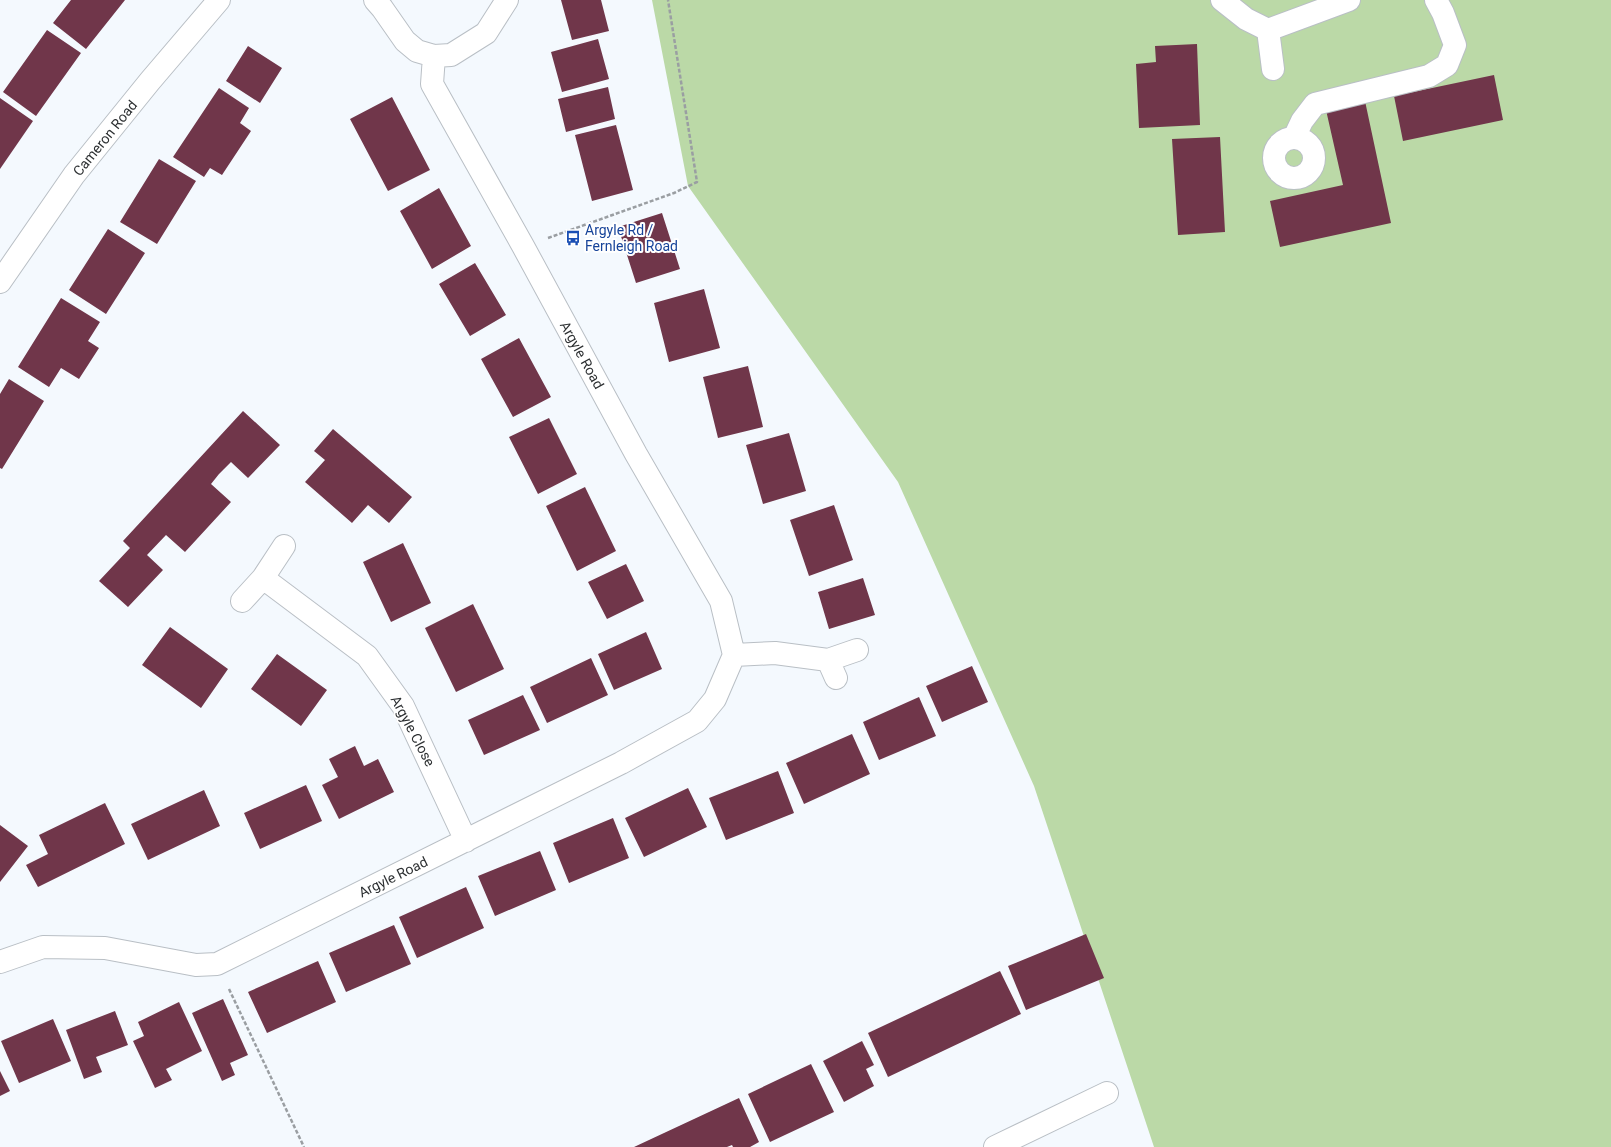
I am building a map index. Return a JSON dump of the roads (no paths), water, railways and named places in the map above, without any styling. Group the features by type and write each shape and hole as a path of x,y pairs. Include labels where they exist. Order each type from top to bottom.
{"street":[{"name":"Cameron Road","path":"0,282 74,175 150,80 219,0"},
{"path":"375,0 404,41 417,51 434,56 451,55 486,33 507,0"},
{"path":"1222,0 1246,19 1268,30 1349,0"},
{"path":"1294,138 1302,121 1315,104 1429,76 1447,65 1455,45 1444,13 1436,0"},
{"path":"1268,30 1273,69"},
{"name":"Argyle Road","path":"0,962 43,947 105,948 196,965 216,964 621,763 697,721 715,699 734,655 721,601 636,454 523,246 432,84 434,56"},
{"path":"242,601 263,578 284,546"},
{"name":"Argyle Close","path":"263,578 367,656 404,706 466,840"},
{"path":"734,655 775,653 832,669 857,650"},
{"path":"996,1147 1107,1093"}],"place":[{"name":"Argyle Rd / Fernleigh Road","path":"573,238"}]}
